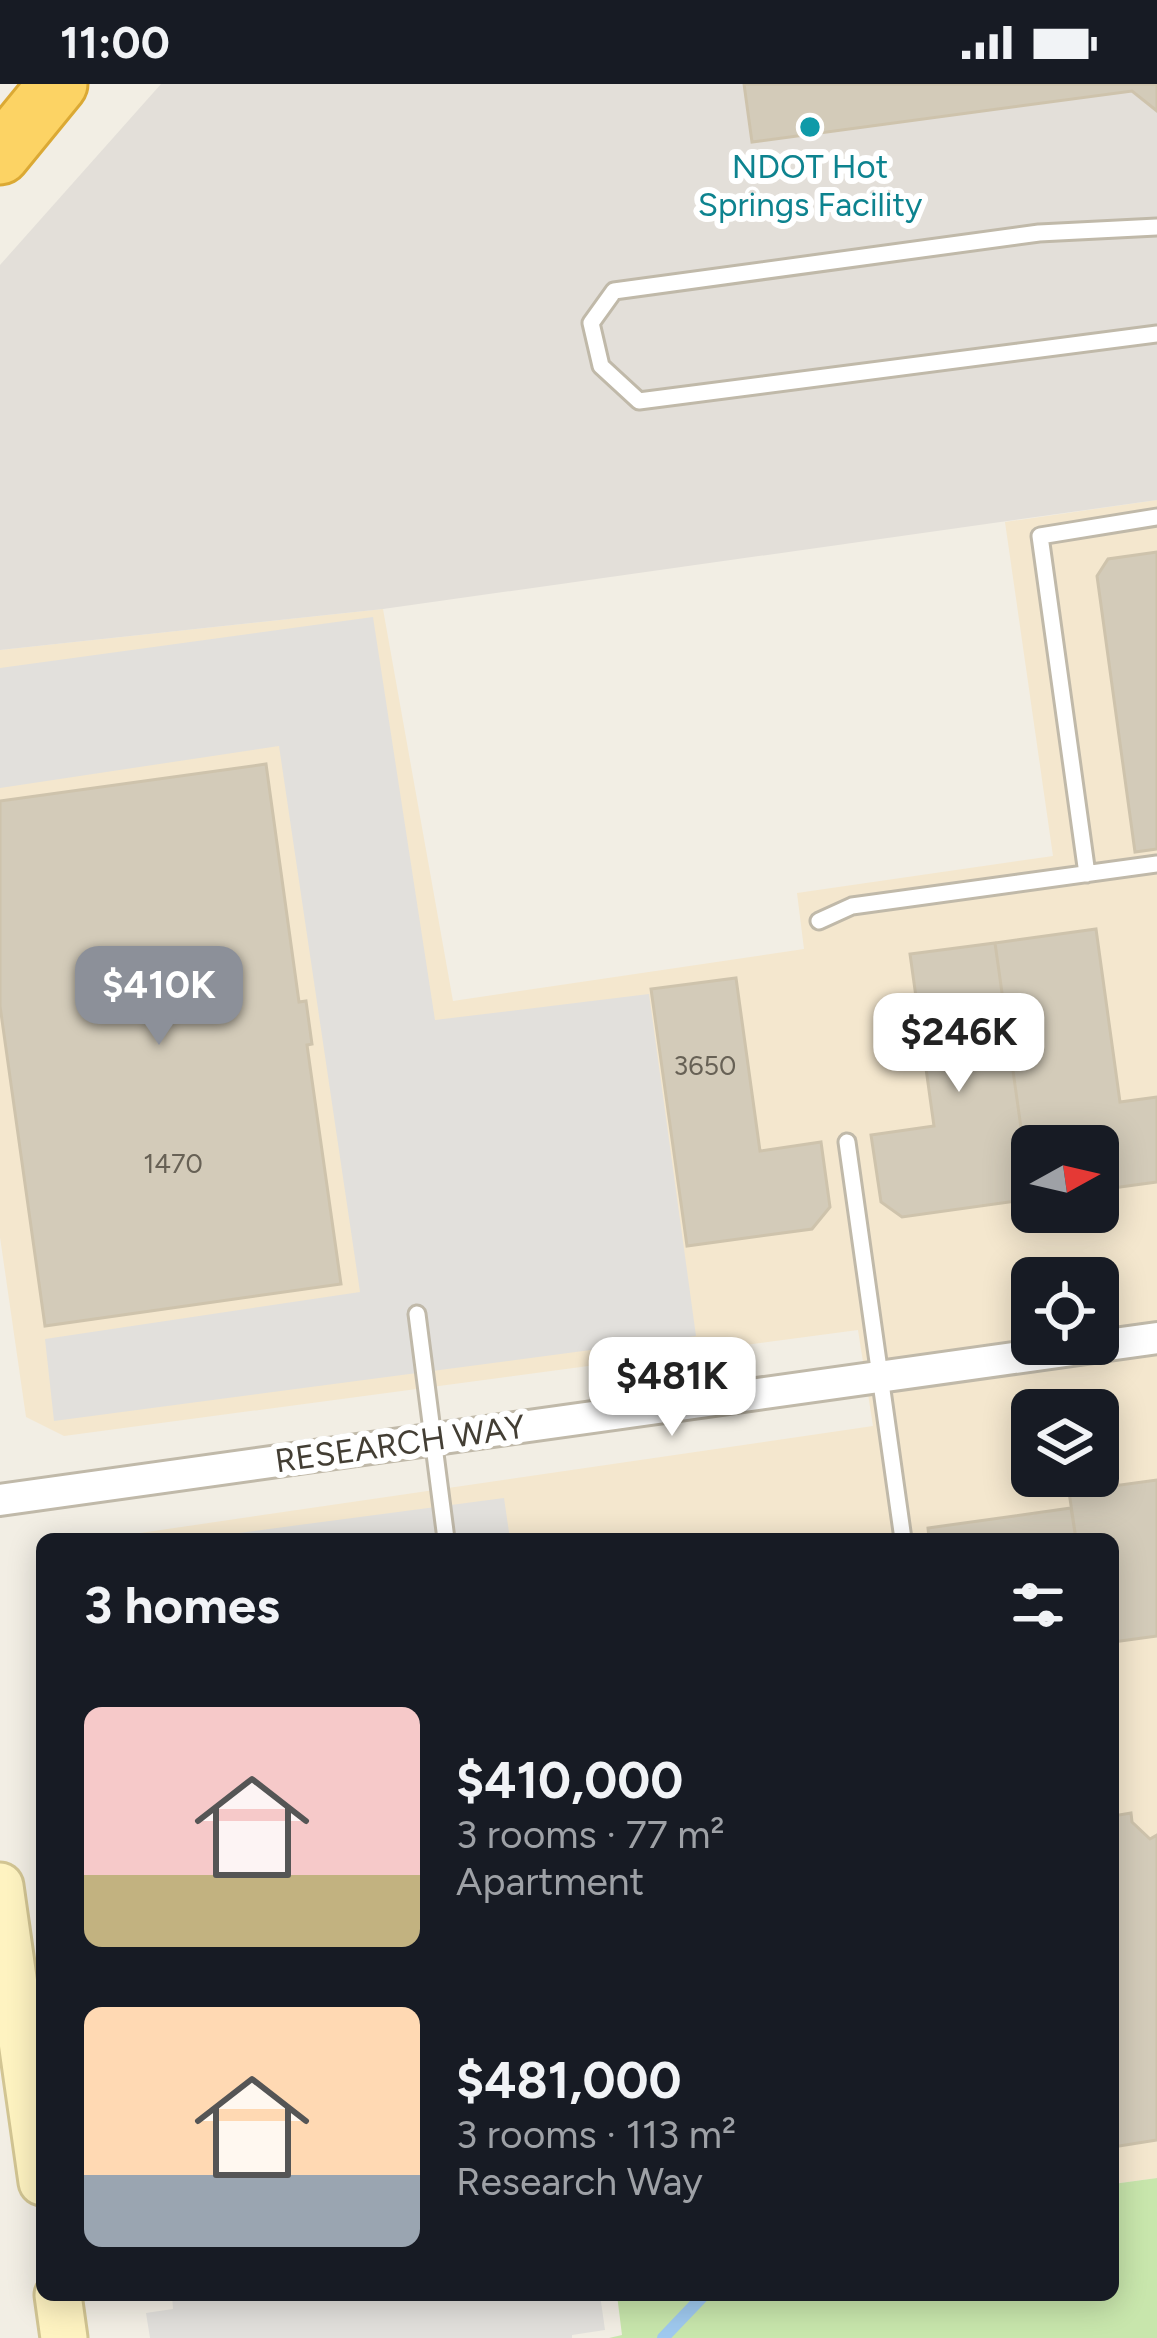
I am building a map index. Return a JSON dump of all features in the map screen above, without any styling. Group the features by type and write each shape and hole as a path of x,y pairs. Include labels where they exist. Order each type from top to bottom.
{"highway":[{"path":"0,154 58,84"}],"main road":[{"path":"0,1886 9,2008 36,2150"},
{"path":"59,2301 64,2338"}],"street":[{"name":"RESEARCH WAY","path":"0,1499 1157,1338"}],"lane":[{"path":"1157,227 1040,233 614,291 592,322 602,366 639,400 1157,334"},
{"path":"1088,874 1040,536 1157,518"},
{"path":"819,921 852,906 1157,864"},
{"path":"847,1142 902,1533"},
{"path":"417,1314 445,1533"}],"shaded area":[{"path":"161,84 1157,84 1157,500 383,609 0,650 0,265"},
{"path":"1157,500 1157,2178 1119,2183 1119,1533 140,1533 873,1426 858,1330 64,1436 26,1417 0,1237 0,650 383,609 453,1001 804,949 797,893 1053,856 1005,522"},
{"path":"373,617 435,1020 649,994 696,1336 54,1421 45,1339 360,1292 279,746 0,788 0,668"},
{"path":"504,1498 509,1533 239,1533"},
{"path":"172,2301 601,2301 605,2330 572,2338 150,2338 146,2313 173,2309"}],"green space":[{"path":"1157,2178 1157,2338 609,2338 622,2335 618,2301 1119,2301 1119,2183"}],"building":[{"name":"NDOT Hot Springs Facility","path":"744,84 1157,84 1157,111 1132,91 752,142"},
{"path":"1157,552 1157,849 1135,852 1097,576 1108,559"},
{"path":"266,764 299,1002 306,1001 312,1044 307,1045 341,1284 45,1326 0,1006 0,801"},
{"path":"1096,929 1120,1102 1157,1097 1157,1182 1119,1187 1119,1125 1021,1125 995,943"},
{"path":"995,943 1021,1125 1011,1125 1011,1202 902,1217 881,1202 871,1135 934,1126 910,954"},
{"path":"736,978 760,1151 821,1142 830,1207 812,1229 687,1246 651,989"},
{"path":"1157,1480 1157,1636 1119,1641 1119,1533 1075,1533 1070,1497 1119,1497 1119,1485"},
{"path":"1071,1508 1075,1533 928,1533 928,1528"},
{"path":"1131,1813 1132,1822 1150,1839 1157,1835 1157,2140 1119,2146 1119,1815"}],"waterway":[{"path":"663,2338 698,2301"}],"place":[{"name":"NDOT Hot Springs Facility","path":"810,127"}]}
